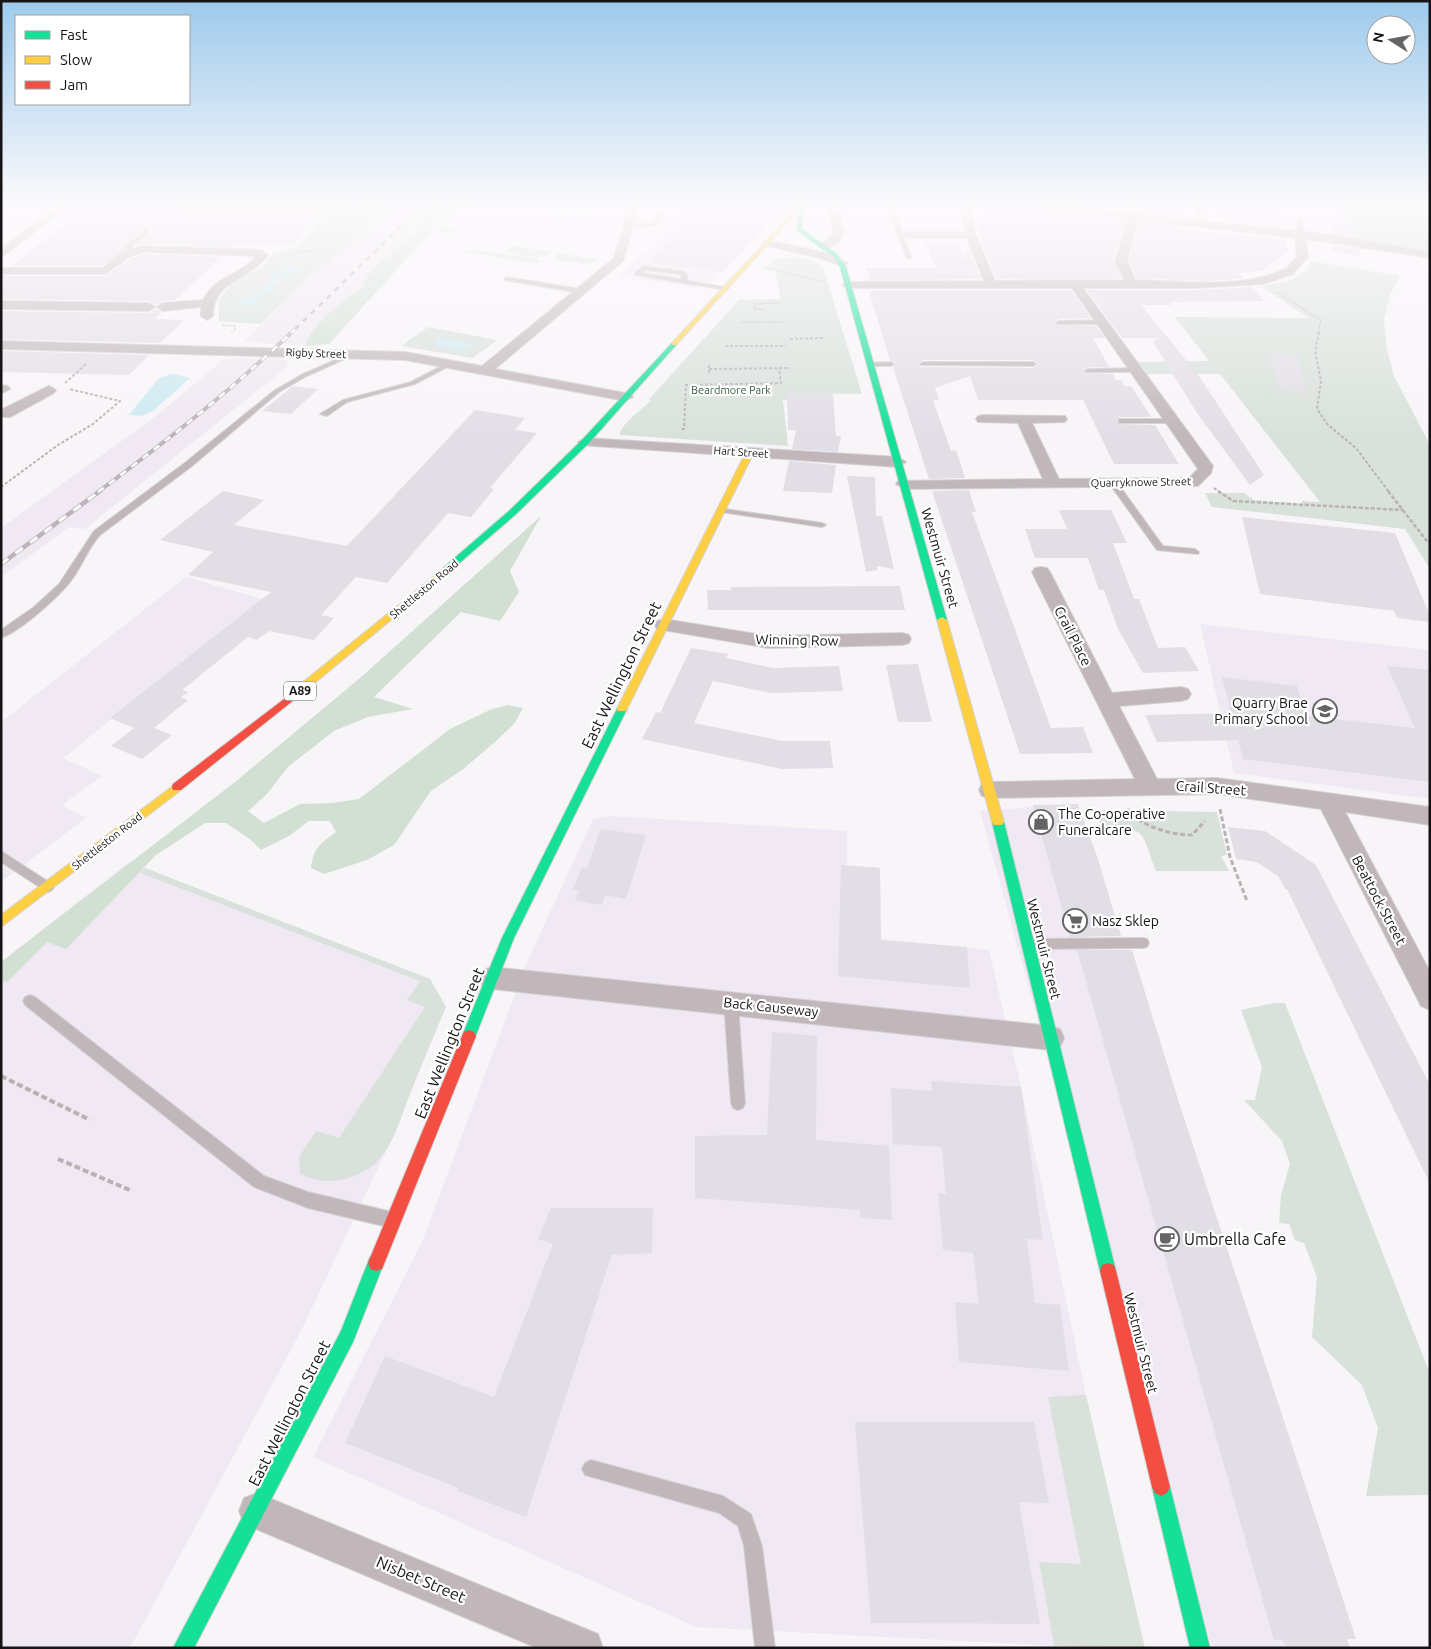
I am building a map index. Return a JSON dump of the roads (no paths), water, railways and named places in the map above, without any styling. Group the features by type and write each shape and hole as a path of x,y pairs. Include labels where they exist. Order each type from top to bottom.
{"street":[{"path":"163,308 207,309 223,283"},
{"path":"484,370 591,283"},
{"name":"Shettleston Road","path":"1,922 253,728 401,609 512,513 585,442 730,283"},
{"path":"848,285 1104,283"},
{"path":"1142,283 1210,283"},
{"name":"Quarryknowe Street","path":"904,484 1192,482 1200,478 1206,470 1205,466 1075,284"},
{"name":"Westmuir Street","path":"848,285 990,790 1200,1648"},
{"path":"65,306 78,294"},
{"path":"1,305 149,307"},
{"name":"Rigby Street","path":"1,345 405,356 626,397"},
{"path":"6,414 54,388"},
{"path":"983,419 1060,419"},
{"path":"1023,419 1053,483"},
{"name":"Hart Street","path":"585,442 898,462"},
{"name":"East Wellington Street","path":"184,1648 347,1336 396,1220 508,938 750,452"},
{"name":"Crail Place","path":"1041,572 1148,785"},
{"name":"Winning Row","path":"664,625 768,642 902,639"},
{"path":"1106,700 1181,694"},
{"name":"Crail Street","path":"990,790 1148,785 1215,786 1430,816"},
{"name":"Beattock Street","path":"1328,802 1430,998"},
{"name":"Back Causeway","path":"492,978 1051,1038"},
{"name":"Nisbet Street","path":"257,1511 584,1648"}],"lane":[{"path":"531,283 581,291"},
{"path":"693,283 726,288"},
{"path":"1059,323 1103,322"},
{"path":"1,635 42,604 67,580 86,545 97,533 189,464 277,391 305,375 353,354"},
{"path":"324,414 344,401 413,383 449,364"},
{"path":"870,365 891,364"},
{"path":"923,364 1033,364"},
{"path":"1088,371 1136,370"},
{"path":"1122,421 1172,421"},
{"path":"1114,483 1160,548 1195,552"},
{"path":"721,510 822,526"},
{"path":"1,856 48,887"},
{"path":"1028,944 1143,943"},
{"path":"30,1000 259,1182 308,1200 396,1220"},
{"path":"731,1003 738,1103"},
{"path":"591,1469 722,1505 745,1520 753,1546 765,1648"}],"water":[{"path":"269,283 277,283 270,293 258,298 252,306 246,307 239,301 262,290"},
{"path":"443,338 468,343 473,346 460,350 443,347 434,343 437,339"},
{"path":"173,374 190,378 153,411 141,416 129,415 159,378"}],"railway":[{"path":"291,333 343,283"},
{"path":"98,492 198,415 292,332"},
{"path":"1,564 100,491"}],"place":[{"name":"Quarry Brae Primary School","path":"1325,711"},
{"name":"The Co-operative Funeralcare","path":"1041,822"},
{"name":"Nasz Sklep","path":"1075,921"},
{"name":"Umbrella Cafe","path":"1167,1239"}],"park label":[{"name":"Beardmore Park","path":"731,390"}]}
